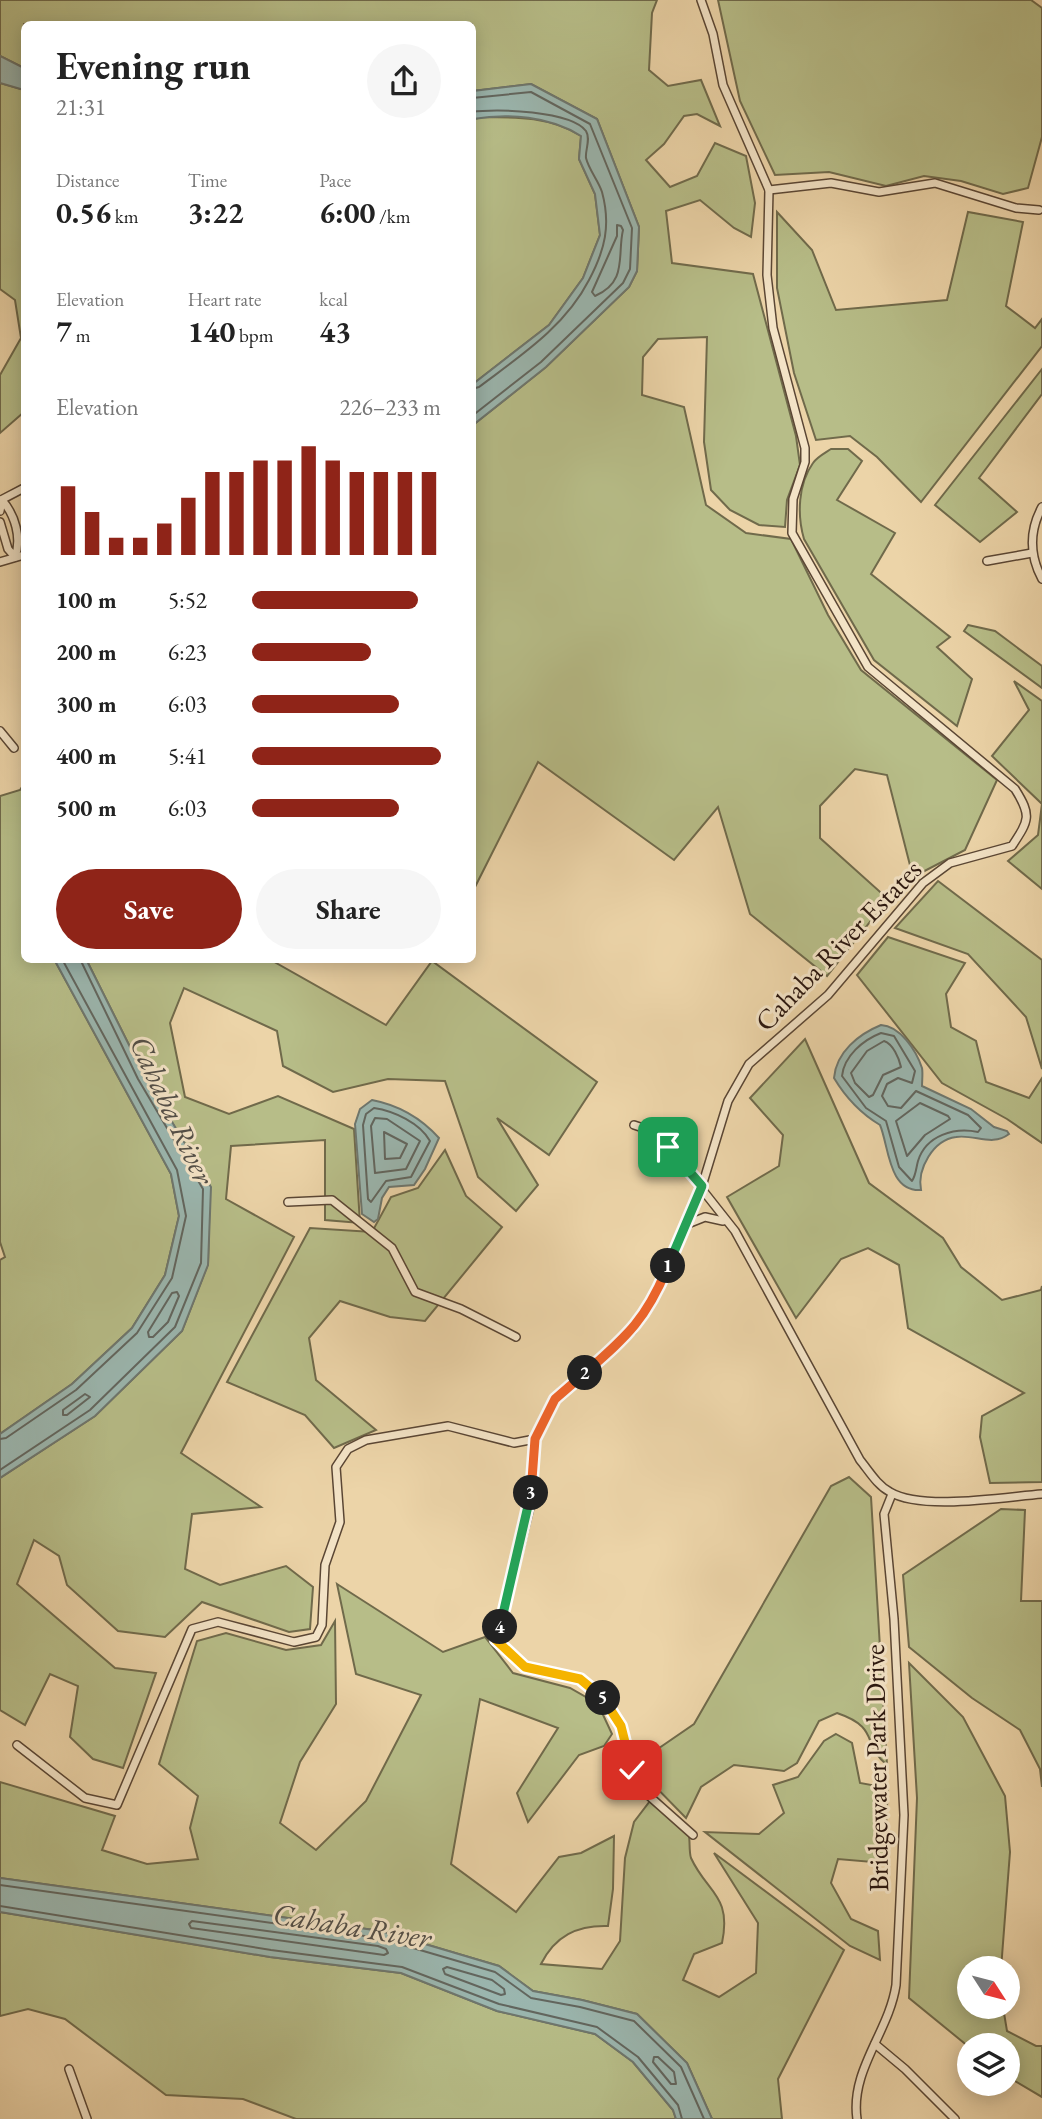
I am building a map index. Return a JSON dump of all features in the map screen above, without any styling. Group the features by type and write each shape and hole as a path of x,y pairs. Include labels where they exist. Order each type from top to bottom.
{"street":[{"name":"Cahaba River Estates","path":"693,1835 648,1795 632,1770 621,1726 603,1698 580,1679 525,1667 496,1640 531,1503 535,1439 555,1399 639,1322 662,1280 701,1187 728,1101 749,1064 828,995 923,883 950,863 1012,846 1027,822 1027,807 1015,789 868,667 792,533 793,499 805,463 806,448 773,328 767,275 769,190 723,85 713,34 701,0"},
{"path":"769,190 831,183 879,192 935,183 1016,208 1040,210"},
{"path":"1,500 21,490"},
{"path":"0,511 1,500"},
{"path":"1,500 11,511 20,545 15,557"},
{"path":"1042,507 1033,532 1032,554 1042,579"},
{"path":"0,522 8,549 15,557"},
{"path":"987,561 1032,554"},
{"path":"0,562 21,556"},
{"path":"0,731 14,748"},
{"path":"634,1125 655,1132 735,1231 860,1460 884,1488 892,1494 910,1499 937,1501 1042,1494"},
{"path":"288,1202 332,1200 392,1248 415,1292 461,1309 516,1337"},
{"path":"684,1226 705,1217 717,1218 727,1223"},
{"path":"17,1745 85,1798 117,1805 192,1629 218,1622 294,1642 316,1637 322,1625 325,1565 340,1522 336,1467 348,1449 366,1440 448,1426 514,1443 535,1439"},
{"name":"Bridgewater Park Drive","path":"857,2119 857,2087 892,2008 896,1985 904,1815 894,1619 884,1514 892,1494"},
{"path":"875,2044 905,2069 955,2119"},
{"path":"69,2069 87,2119"}],"green space":[{"path":"0,0 657,0 652,13 649,70 668,86 701,80 720,126 697,114 684,116 664,144 646,160 670,187 697,176 715,143 746,156 755,203 751,237 734,228 700,200 666,211 672,263 753,274 796,436 800,465 787,500 785,527 759,525 730,510 711,490 704,442 707,337 658,339 643,357 642,395 684,407 706,505 746,533 791,539 828,615 861,670 997,780 965,850 913,877 887,775 855,769 820,806 820,838 888,899 827,976 750,914 718,807 674,860 538,762 476,885 476,423 546,367 629,287 637,271 639,227 597,119 531,84 476,91 476,21 21,21 21,66 0,56"},
{"path":"718,0 1031,0 1042,8 1042,137 1028,188 1003,194 961,181 924,176 886,186 829,172 775,175 740,101"},
{"path":"0,83 21,89 21,338 15,300 0,289"},
{"path":"476,118 521,118 546,122 581,136 579,159 595,194 600,235 583,278 549,325 476,382"},
{"path":"777,212 812,250 836,310 947,300 968,212 1023,222 1006,306 1035,328 1042,319 1042,346 921,502 877,457 850,436 816,440 794,373 777,288"},
{"path":"21,338 21,415 0,433 0,375"},
{"path":"1042,369 1042,394 979,478 1017,512 980,542 935,505"},
{"path":"831,449 848,449 862,461 837,500 895,533 871,574 950,637 937,647 972,679 957,726 874,660 804,539 800,510 804,480 815,461"},
{"path":"968,625 995,631 1042,666 1042,688 964,631"},
{"path":"1014,681 1042,701 1042,804 992,756 1029,710"},
{"path":"20,790 21,963 56,963 171,1174 179,1216 165,1275 132,1328 72,1384 0,1434 0,1260 5,1257 0,1242 0,796"},
{"path":"1042,804 1042,889 1008,861 1038,835"},
{"path":"938,881 1042,960 1042,1069 1026,1017 968,954 895,928"},
{"path":"888,937 965,963 946,994 951,1027 976,1041 986,1082 1029,1098 1042,1078 1042,1143 1007,1119 942,1083 857,975"},
{"path":"88,963 276,963 386,1025 431,963 435,963 597,1082 549,1155 497,1118 538,1185 516,1211 478,1177 445,1081 388,1079 333,1092 283,1066 277,1031 184,988 170,1023 185,1097 229,1114 278,1096 354,1129 360,1223 325,1220 325,1140 231,1146 226,1199 294,1237 181,1453 261,1507 192,1514 185,1569 220,1585 286,1566 313,1587 310,1629 289,1632 202,1602 165,1637 118,1631 67,1585 59,1556 34,1540 17,1584 115,1668 156,1673 123,1768 93,1759 70,1737 78,1686 50,1674 25,1725 0,1710 0,1478 95,1416 182,1331 208,1264 210,1187 144,1075"},
{"path":"805,1039 869,1183 943,1238 961,1267 1002,1300 1041,1290 1042,1286 1042,1482 990,1483 980,1437 982,1416 1024,1393 908,1328 899,1265 868,1248 841,1259 796,1318 727,1197 779,1166 783,1135 750,1098"},
{"path":"445,1150 466,1196 502,1227 425,1321 390,1317 340,1301 309,1338 316,1380 376,1430 334,1448 305,1415 227,1382 310,1228 372,1232 391,1197 418,1188"},
{"path":"849,1477 871,1497 887,1765 874,1750 860,1724 837,1713 819,1721 797,1763 784,1771 734,1765 701,1787 686,1818 642,1773 646,1757 694,1724 831,1486"},
{"path":"1001,1509 1025,1510 1021,1601 1042,1601 1042,1787 1040,1769 1020,1730 972,1698 909,1647 903,1575"},
{"path":"337,1584 443,1652 485,1637 513,1673 570,1688 598,1704 612,1734 604,1746 579,1755 528,1822 517,1793 558,1728 480,1699 451,1864 516,1912 559,1857 581,1853 614,1836 613,1889 608,1926 586,1928 568,1934 553,1946 541,1964 602,1969 620,1941 625,1858 634,1822 650,1801 689,1836 691,1858 721,1904 724,1914 722,1943 694,1954 683,1980 719,1997 756,1973 758,1923 714,1853 844,1950 778,2079 782,2119 712,2119 687,2063 637,2014 533,1991 499,1966 381,1931 0,1878 0,1782 115,1816 102,1850 147,1864 198,1859 190,1828 198,1796 159,1764 197,1641 226,1633 286,1650 321,1645 335,1621 336,1704 300,1762 280,1823 316,1850 366,1801 421,1695 356,1674"},
{"path":"909,1663 963,1717 1005,1796 1010,1852 1002,1956 957,1956 957,2020 1005,2020 1007,2031 1011,2033 957,2033 957,2037 909,1998 917,1798"},
{"path":"836,1734 852,1743 860,1783 888,1788 884,1863 838,1859 831,1883 851,1919 878,1931 880,1960 850,1946 705,1832 759,1834 784,1813 773,1785 798,1777 824,1741"},
{"path":"0,1912 270,1957 401,1973 497,2011 595,2034 633,2062 673,2110 676,2119 296,2119 243,2099 166,2095 65,2019 28,2009 0,2016"},
{"path":"1020,2038 1036,2046 1042,2046 1042,2097 1020,2084"}],"water":[{"path":"0,56 21,66 21,89 0,83"},
{"path":"531,84 597,119 639,227 637,271 629,287 546,367 476,423 476,382 549,325 583,278 600,235 595,194 579,159 581,136 542,120 514,116 476,119 476,91"},
{"path":"56,963 88,963 144,1075 211,1187 208,1265 182,1331 95,1416 0,1478 0,1434 72,1384 132,1328 165,1275 179,1216 171,1174"},
{"path":"881,1025 901,1034 916,1054 922,1068 922,1086 971,1109 994,1127 1009,1134 996,1140 956,1137 940,1144 924,1165 921,1190 910,1189 902,1184 891,1166 880,1125 854,1104 834,1078 839,1060 850,1045"},
{"path":"372,1100 408,1113 425,1124 439,1138 425,1169 414,1185 389,1187 382,1198 378,1219 374,1222 362,1214 355,1124 360,1109"},
{"path":"0,1878 381,1931 499,1966 533,1991 637,2014 687,2063 712,2119 676,2119 673,2110 633,2062 595,2034 497,2011 401,1973 270,1957 0,1912"}],"route":[{"path":"632,1770 621,1726 603,1698 580,1679 525,1667 496,1640 531,1503 535,1439 555,1399 632,1331 649,1307 702,1186 668,1147"}],"water label":[{"name":"Cahaba River","path":"172,1110"},
{"name":"Cahaba River","path":"352,1926"}]}
